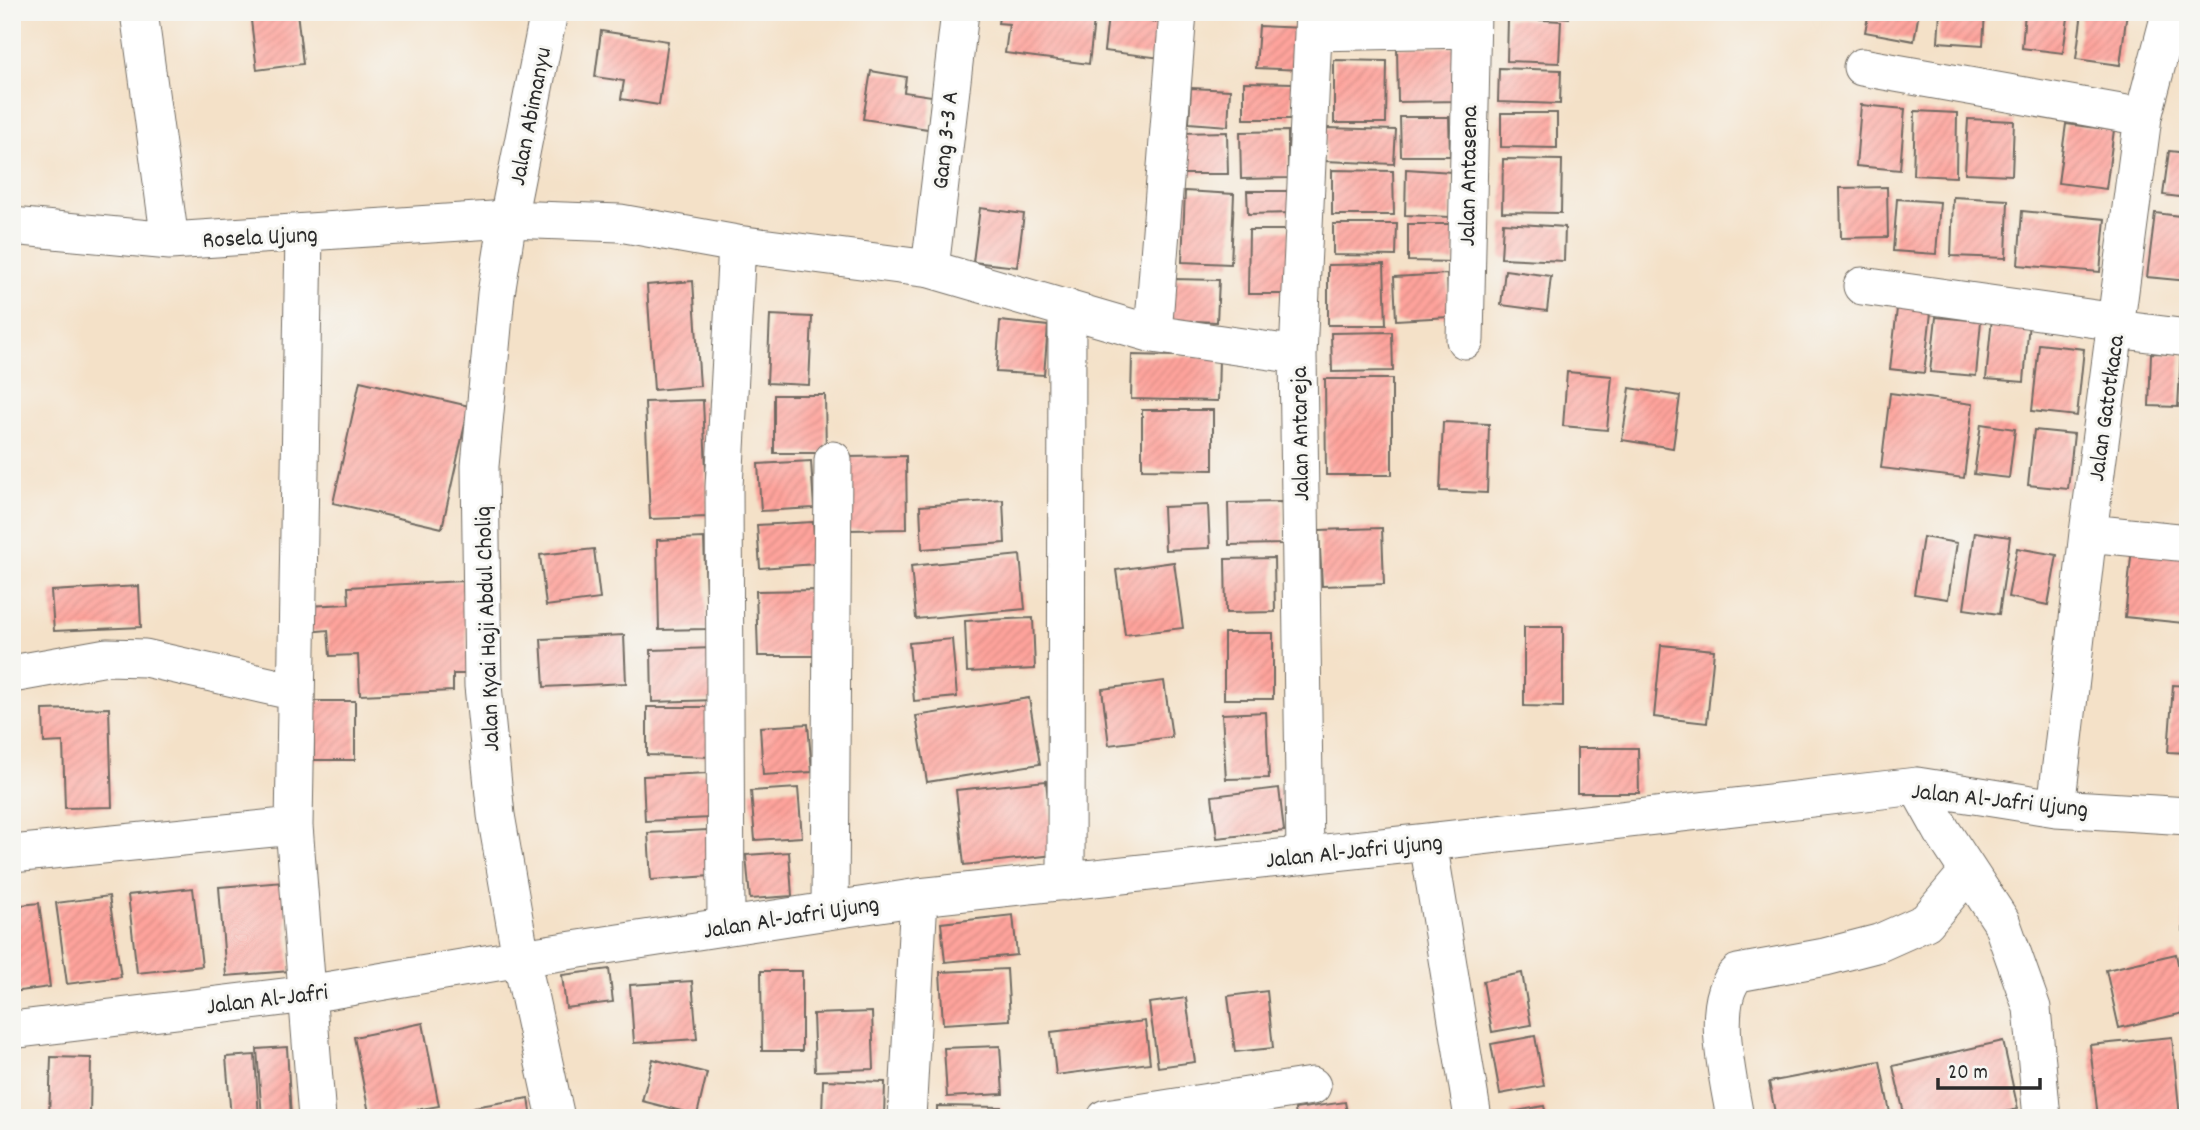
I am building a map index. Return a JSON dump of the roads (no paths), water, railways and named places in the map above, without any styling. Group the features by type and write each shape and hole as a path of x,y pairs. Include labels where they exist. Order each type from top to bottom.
{"street":[{"path":"139,12 170,241"},
{"name":"Jalan Abimanyu","path":"508,219 549,12"},
{"name":"Gang 3-3 A","path":"930,269 960,12"},
{"path":"1153,334 1178,12"},
{"name":"Jalan Gatotkaca","path":"2056,808 2088,533 2143,117 2174,16"},
{"path":"1314,22 1471,21"},
{"name":"Jalan Antasena","path":"1465,340 1471,21"},
{"name":"Jalan Antareja","path":"1305,855 1298,355 1314,22"},
{"path":"1861,67 2143,117"},
{"name":"Rosela Ujung","path":"12,226 170,241 508,219 620,223 737,244 930,269 1153,334 1298,355"},
{"name":"Jalan Kyai Haji Abdul Choliq","path":"508,219 496,294 480,466 483,686 496,815 521,958 556,1118"},
{"path":"304,234 294,826 317,1118"},
{"path":"726,926 724,487 737,244"},
{"path":"1862,286 2188,338"},
{"path":"1066,882 1067,308"},
{"path":"831,910 833,460"},
{"path":"2088,533 2188,543"},
{"path":"12,674 107,657 145,659 296,692"},
{"path":"1917,786 1968,872 2001,921 2032,1008 2042,1118"},
{"name":"Jalan Al-Jafri Ujung","path":"521,958 919,897 1917,786 2056,808 2188,816"},
{"path":"12,855 294,826"},
{"path":"1428,842 1473,1118"},
{"path":"1735,1118 1722,1032 1724,995 1731,979 1738,973 1825,957 1879,943 1926,922 1968,872"},
{"path":"907,1118 919,897"},
{"name":"Jalan Al-Jafri","path":"12,1030 308,994 521,958"},
{"path":"1106,1118 1311,1086"}]}
